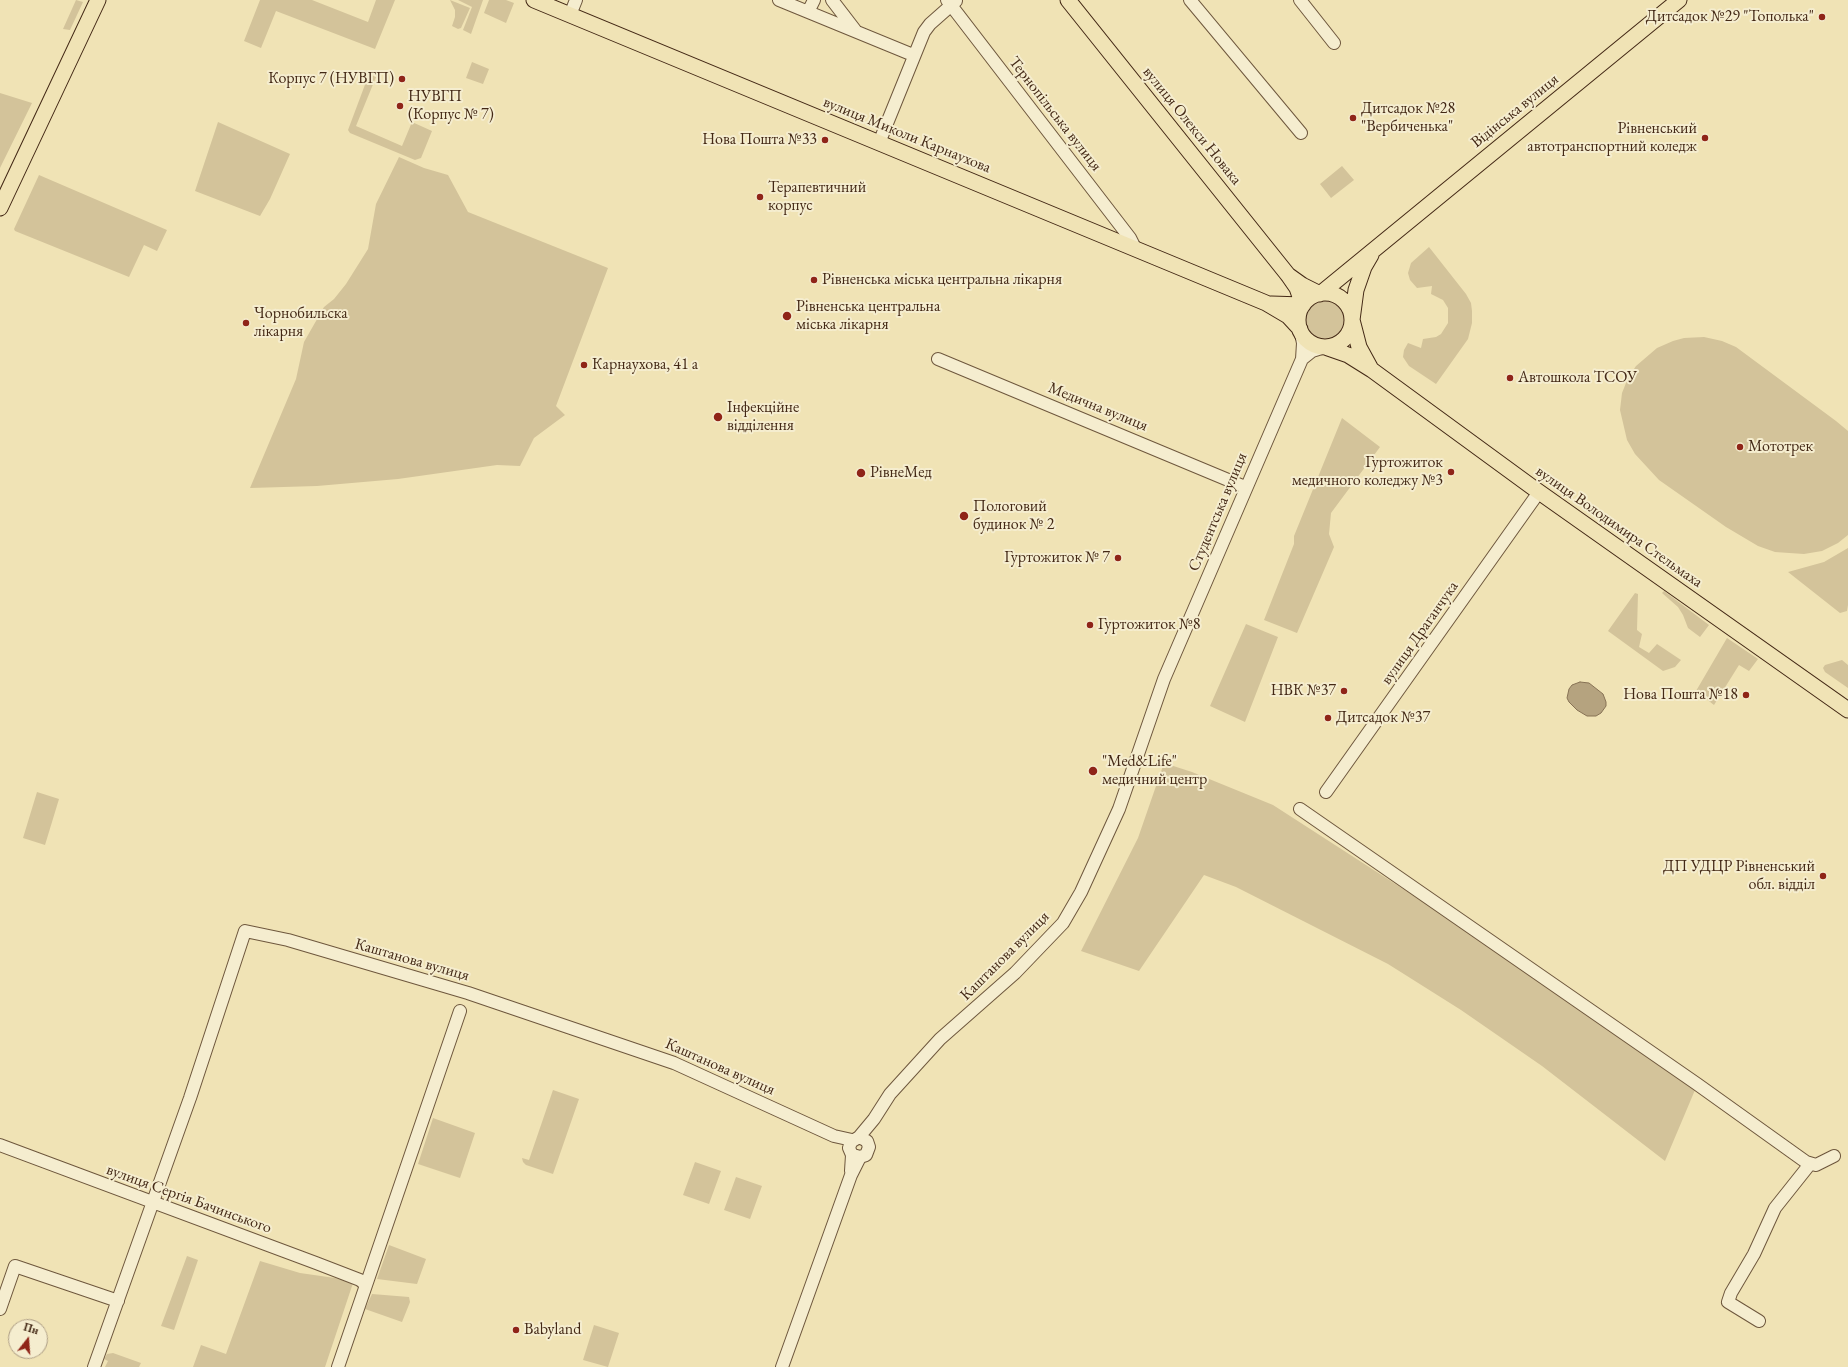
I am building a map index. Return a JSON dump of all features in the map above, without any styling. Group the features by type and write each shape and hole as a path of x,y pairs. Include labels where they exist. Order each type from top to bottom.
{"main road":[{"path":"0,208 98,0"},
{"name":"вулиця Миколи Карнаухова","path":"534,0 1266,303 1288,316 1300,328"},
{"name":"вулиця Олекси Новака","path":"1068,0 1288,275 1297,288 1304,305"},
{"name":"Відінська вулиця","path":"1320,294 1679,0"},
{"name":"Відінська вулиця","path":"1352,320 1356,290 1364,267 1374,250"},
{"name":"вулиця Олекси Новака","path":"1288,275 1302,285 1320,294"},
{"path":"1320,294 1335,295 1342,299 1351,312 1351,328 1344,339 1334,346 1325,347 1312,344 1307,340 1300,328 1299,316 1304,305 1314,296 1320,294"},
{"name":"вулиця Миколи Карнаухова","path":"1266,303 1304,305"},
{"name":"вулиця Володимира Стельмаха","path":"1352,320 1359,347 1372,370"},
{"name":"вулиця Володимира Стельмаха","path":"1325,347 1348,355 1372,370 1539,492 1848,710"}],"street":[{"path":"570,15 576,0"},
{"path":"778,0 913,55"},
{"path":"808,12 814,0"},
{"path":"832,0 856,31"},
{"path":"1190,0 1301,133"},
{"path":"1300,0 1334,43"},
{"path":"879,143 913,55 924,32 952,2"},
{"name":"Тернопільська вулиця","path":"952,2 1130,238 1135,248"},
{"path":"1300,328 1302,359"},
{"path":"1302,359 1312,351 1325,347"},
{"name":"Медична вулиця","path":"938,359 1146,444 1245,487"},
{"name":"Студентська вулиця","path":"1164,679 1245,487 1302,359"},
{"name":"вулиця Драганчука","path":"1326,792 1539,492"},
{"name":"Каштанова вулиця","path":"153,1203 188,1106 245,931 288,940 468,993 674,1063 857,1146 890,1094 940,1039 1015,973 1063,923 1081,892 1119,809 1164,679"},
{"path":"1300,809 1810,1164 1816,1165 1834,1156"},
{"path":"338,1367 460,1010"},
{"name":"вулиця Сергія Бачинського","path":"0,1146 353,1277 366,1285"},
{"path":"782,1367 851,1175 857,1146"},
{"path":"1759,1321 1728,1302 1731,1293 1754,1254 1775,1208 1810,1164"},
{"path":"94,1367 153,1203"},
{"path":"0,1309 16,1266 118,1301"}],"shaded area":[{"path":"76,0 83,2 70,30 63,29"},
{"path":"260,0 312,0 368,22 376,0 395,0 375,49 276,11 261,48 244,41"},
{"path":"450,0 470,8 461,28 458,29 452,26 455,17 455,10"},
{"path":"458,0 483,0 471,34 463,30 472,7"},
{"path":"489,0 506,0 514,3 506,23 484,13"},
{"path":"472,62 489,69 483,84 466,78"},
{"path":"369,74 376,77 356,126 402,146 412,122 432,131 421,158 415,160 350,133 348,130"},
{"path":"0,93 32,103 0,168"},
{"path":"218,122 290,154 270,199 260,216 195,191"},
{"path":"399,157 424,168 448,175 468,212 608,268 556,406 565,415 534,438 520,466 497,465 398,479 317,486 250,488 296,379 304,342 324,307 334,299 346,284 368,249 376,204"},
{"path":"1342,166 1354,180 1331,198 1320,184"},
{"path":"39,175 167,230 157,251 144,245 129,277 15,231 14,229"},
{"path":"1429,247 1466,294 1471,303 1472,311 1472,323 1468,339 1436,384 1409,366 1403,357 1404,350 1408,343 1421,348 1423,339 1436,337 1441,334 1448,323 1448,308 1443,300 1431,294 1432,286 1417,288 1410,280 1408,273 1411,263"},
{"path":"1326,298 1338,302 1344,308 1348,320 1344,332 1338,338 1326,342 1314,338 1308,332 1304,320 1308,308 1314,302"},
{"name":"Мототрек","path":"1704,337 1722,341 1736,347 1848,431 1848,535 1838,543 1822,551 1804,554 1775,552 1758,546 1726,527 1659,480 1635,454 1627,440 1620,410 1622,393 1628,378 1636,366 1657,348 1684,338"},
{"path":"1342,418 1380,447 1331,513 1329,534 1334,547 1297,633 1264,620 1294,544 1294,536"},
{"path":"1848,548 1848,605 1847,611 1840,613 1788,572 1824,562"},
{"path":"1664,591 1709,625 1700,637 1688,628 1678,607 1662,593"},
{"path":"1635,593 1638,594 1637,630 1642,634 1639,647 1649,653 1657,644 1681,660 1675,667 1663,671 1608,631"},
{"path":"1246,624 1278,637 1245,722 1210,706"},
{"path":"1727,638 1758,659 1749,671 1739,665 1714,705 1696,691"},
{"path":"1842,660 1848,665 1848,688 1825,672 1823,668 1825,665"},
{"path":"1580,682 1589,683 1603,694 1606,706 1601,713 1596,716 1587,716 1577,710 1567,698 1569,689 1572,685"},
{"path":"1164,763 1192,772 1273,805 1538,976 1619,1037 1695,1090 1665,1161 1542,1066 1461,1010 1388,964 1236,887 1204,875 1139,971 1081,951 1138,838"},
{"path":"37,792 59,799 45,845 23,838"},
{"path":"553,1090 579,1099 553,1174 526,1165 522,1158 529,1160"},
{"path":"433,1118 475,1133 460,1178 418,1164"},
{"path":"695,1162 721,1171 709,1204 683,1195"},
{"path":"736,1177 762,1186 750,1219 724,1210"},
{"path":"389,1245 426,1259 417,1284 377,1279"},
{"path":"187,1256 198,1260 174,1330 161,1326"},
{"path":"260,1261 300,1273 335,1278 353,1283 325,1367 193,1367 201,1345 226,1354"},
{"path":"372,1294 409,1297 410,1302 402,1322 365,1309"},
{"path":"594,1325 619,1333 608,1367 583,1360"},
{"path":"113,1353 141,1363 139,1367 105,1367 108,1361 104,1359 107,1354"}],"place":[{"name":"Дитсадок №29 \"Тополька\"","path":"1822,17"},
{"name":"Корпус 7 (НУВГП)","path":"402,79"},
{"name":"НУВГП (Корпус № 7)","path":"400,106"},
{"name":"Дитсадок №28 \"Вербиченька\"","path":"1353,118"},
{"name":"Рівненський автотранспортний коледж","path":"1705,138"},
{"name":"Нова Пошта №33","path":"825,140"},
{"name":"Терапевтичний корпус","path":"760,197"},
{"name":"Рівненська міська центральна лікарня","path":"814,280"},
{"name":"Рівненська центральна міська лікарня","path":"787,316"},
{"name":"Чорнобильска лікарня","path":"246,323"},
{"name":"Карнаухова, 41 а","path":"584,365"},
{"name":"Автошкола ТСОУ","path":"1510,378"},
{"name":"Інфекційне відділення","path":"718,417"},
{"name":"Мототрек","path":"1740,447"},
{"name":"Гуртожиток медичного коледжу №3","path":"1451,472"},
{"name":"РівнеМед","path":"861,473"},
{"name":"Пологовий будинок № 2","path":"964,516"},
{"name":"Гуртожиток № 7","path":"1118,558"},
{"name":"Гуртожиток №8","path":"1090,625"},
{"name":"НВК №37","path":"1344,691"},
{"name":"Нова Пошта №18","path":"1746,695"},
{"name":"Дитсадок №37","path":"1328,718"},
{"name":"\"Med&Life\" медичний центр","path":"1093,771"},
{"name":"ДП УДЦР Рівненський обл. відділ","path":"1823,876"},
{"name":"Babyland","path":"516,1330"}]}
